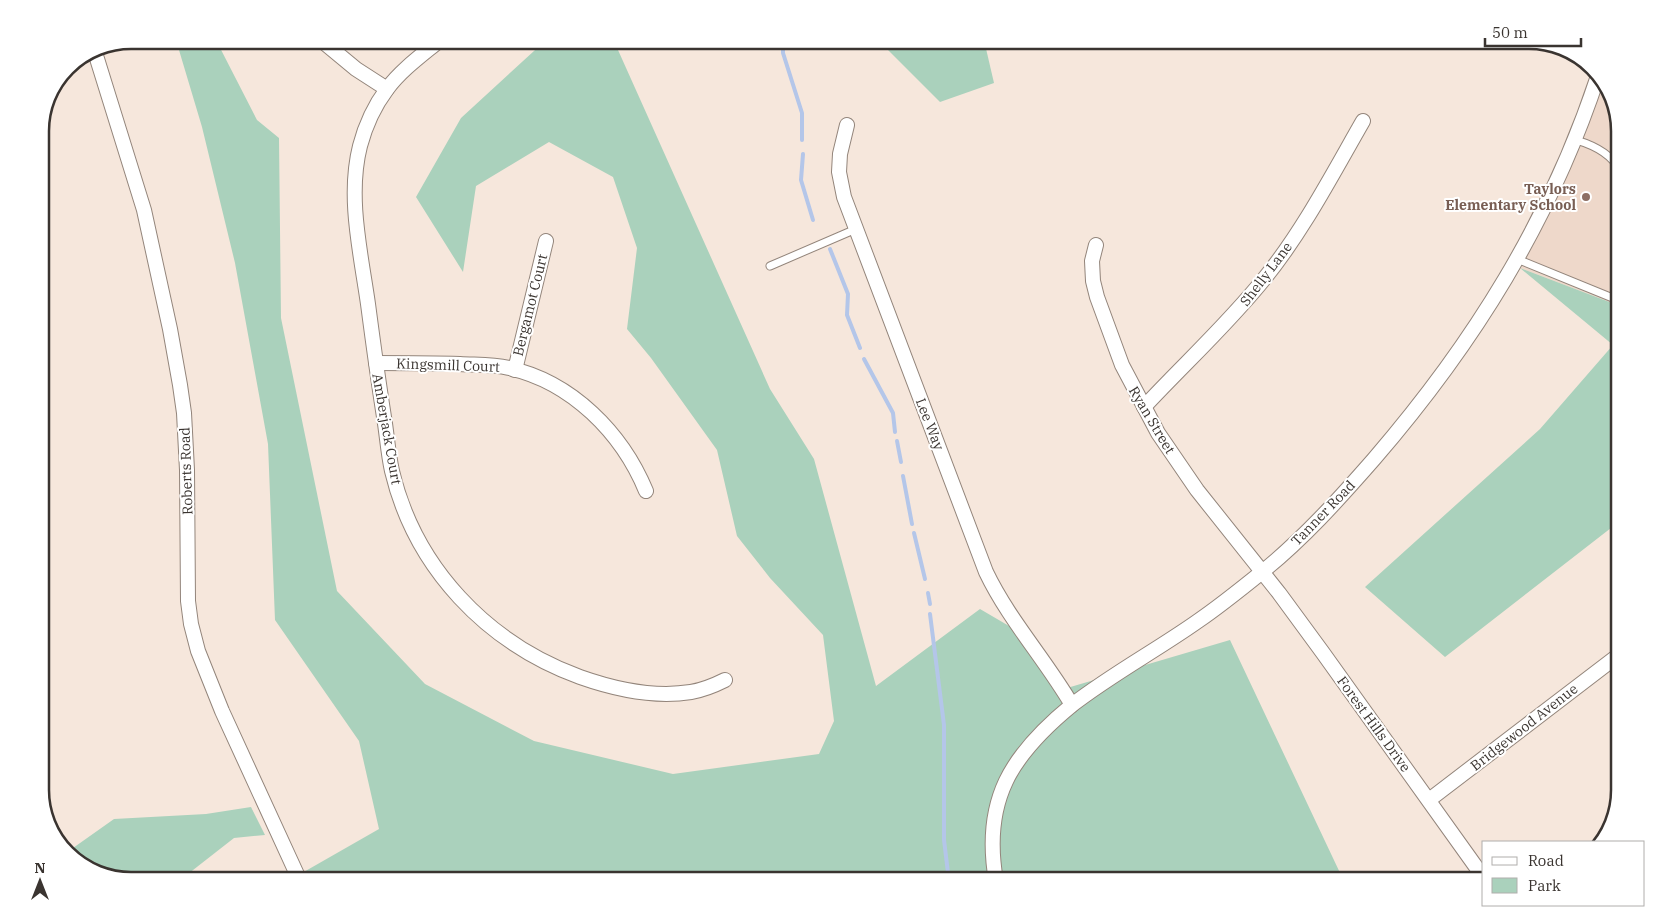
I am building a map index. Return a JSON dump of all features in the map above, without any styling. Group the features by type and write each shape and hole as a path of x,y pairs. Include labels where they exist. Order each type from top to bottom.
{"street":[{"path":"332,49 356,69 386,89"},
{"name":"Amberjack Court","path":"429,49 386,89 373,114 360,147 355,195 376,363 392,470 402,503 416,536 430,561 448,586 473,611 507,640 561,670 608,686 665,694 693,692 725,680"},
{"name":"Roberts Road","path":"96,57 144,210 180,385 184,413 187,470 188,601 191,624 198,651 222,711 296,872"},
{"name":"Tanner Road","path":"995,872 993,860 994,824 997,806 1014,765 1026,748 1053,720 1072,705 1199,621 1284,554 1315,524 1404,424 1432,389 1476,326 1517,259 1556,185 1576,140 1596,83"},
{"name":"Shelly Lane","path":"1144,407 1212,339 1265,278 1316,202 1363,121"},
{"name":"Lee Way","path":"846,125 840,154 839,172 844,197 986,572 1006,609 1072,705"},
{"name":"Bergamot Court","path":"515,370 546,241"},
{"name":"Ryan Street","path":"1096,245 1092,261 1093,281 1122,365 1158,433 1197,490 1262,572"},
{"name":"Kingsmill Court","path":"376,363 479,365 515,370 536,376 589,410 612,433 630,458 646,491"},
{"name":"Forest Hills Drive","path":"1262,572 1318,645 1480,872"},
{"name":"Bridgewood Avenue","path":"1429,800 1611,661"}],"lane":[{"path":"1576,140 1587,143 1604,152 1611,160"},
{"path":"770,266 856,229"},
{"path":"1517,259 1611,297"}],"shaded area":[{"name":"Taylors Elementary School","path":"1599,89 1607,105 1611,126 1611,303 1520,268"}],"green space":[{"path":"179,49 221,49 257,120 279,138 281,318 337,591 425,684 534,741 673,774 819,754 834,721 823,635 770,578 737,536 717,450 651,358 627,329 637,248 613,177 549,142 476,186 463,272 416,197 461,118 536,49 626,49 618,50 770,389 814,459 876,686 980,609 1040,644 1067,688 1230,640 1340,872 304,872 379,829 359,741 275,620 268,444 235,263 202,127"},
{"path":"887,49 986,49 994,83 940,102"},
{"path":"1520,268 1611,303 1611,343"},
{"path":"1611,347 1611,528 1445,657 1365,587 1540,429"},
{"path":"251,807 265,835 234,838 191,872 115,871 95,864 73,848 114,819 206,814"}],"waterway":[{"path":"783,49 802,113 802,140"},
{"path":"803,154 801,180 813,220"},
{"path":"830,249 848,294 847,315 860,348"},
{"path":"864,359 893,413 895,432"},
{"path":"897,441 901,462"},
{"path":"903,476 912,524"},
{"path":"914,533 925,579"},
{"path":"928,593 930,604"},
{"path":"930,614 944,725 944,840 948,872"}],"place":[{"name":"Taylors Elementary School","path":"1586,197"}]}
